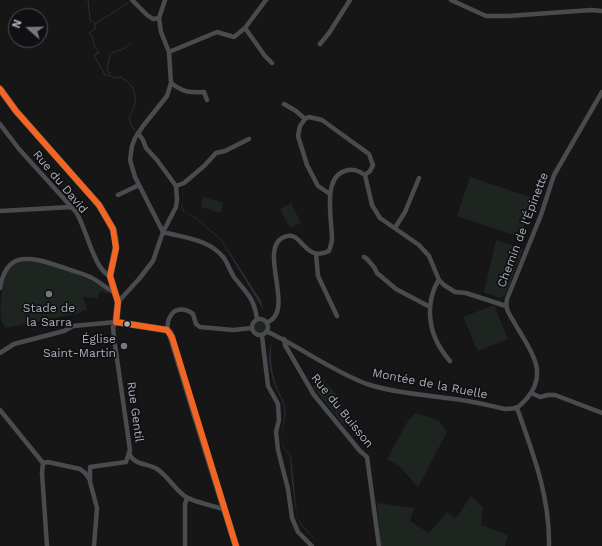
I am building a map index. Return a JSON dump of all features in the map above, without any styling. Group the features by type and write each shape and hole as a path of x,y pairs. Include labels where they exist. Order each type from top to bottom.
{"street":[{"path":"132,0 153,19 159,18"},
{"path":"165,0 159,18 161,32 169,52 171,83 167,96 138,133 132,146 130,160 132,170 138,185 163,232 203,242 217,251 225,259 234,276 248,293 254,304 257,319"},
{"path":"169,52 217,32 234,37 245,28 266,0"},
{"path":"320,44 329,33 350,0"},
{"path":"451,0 486,16 508,16 591,10 602,11"},
{"path":"245,28 265,56 272,63"},
{"path":"171,83 180,90 204,92 207,100"},
{"path":"0,89 16,111 94,200 108,219 113,229 116,248 110,276 118,302 116,322"},
{"name":"Chemin de l'Épinette","path":"517,408 531,393 538,373 536,362 506,309 507,299 541,215 554,175 602,92"},
{"path":"284,104 296,111 305,119"},
{"path":"330,194 318,186 308,166 298,136 300,126 305,119 309,117 322,120 369,154 373,165 370,171 365,175"},
{"name":"Rue du David","path":"0,124 19,149 80,219 95,259 103,272 110,276"},
{"path":"118,302 140,279 153,261 163,232 176,207 176,186 146,148 138,133"},
{"path":"176,186 184,183 204,166 216,153 225,151 249,139"},
{"path":"268,322 271,321 276,314 278,296 273,259 275,248 280,238 287,236 296,237 312,253 322,254 329,251 332,241 330,194 334,180 340,172 348,170 358,170 365,175 372,205 380,218 425,250 439,280 444,285 455,292 466,293 506,306"},
{"path":"394,228 406,212 419,178"},
{"path":"118,194 138,185"},
{"path":"0,211 71,207"},
{"path":"316,254 318,276 337,316"},
{"path":"364,258 366,258 374,267 377,273 396,289 430,307"},
{"path":"0,288 2,278 10,266 18,260 37,259 90,276 116,294"},
{"path":"439,280 434,285 430,307 430,322 438,346 450,362"},
{"path":"236,546 172,338 167,330 170,316 176,311 183,309 193,314 196,324 200,327 233,330 252,328"},
{"path":"257,319 263,319 268,322 268,332 262,336 256,335 252,328 253,323 257,319"},
{"path":"0,353 14,344 64,331 73,326 116,322 167,330"},
{"name":"Rue Gentil","path":"90,482 90,467 126,462 130,450 114,338 113,327 116,322"},
{"name":"Montée de la Ruelle","path":"268,332 284,339 342,373 368,384 392,390 457,399 504,409 517,408"},
{"path":"262,336 268,386 278,404 279,420 276,432 278,450 288,489 292,518 298,532 312,546"},
{"name":"Rue du Buisson","path":"284,339 288,351 314,395 360,451 367,457 379,546"},
{"path":"531,393 540,397 555,395 602,413"},
{"path":"517,408 538,468 548,513 549,546"},
{"path":"0,410 43,463 42,473 47,546"},
{"path":"129,453 134,461 157,469 187,498 224,510"},
{"path":"43,463 48,462 80,468 85,473 90,482 96,508 94,546"},
{"path":"185,546 185,504 187,498"}],"shaded area":[{"path":"470,177 533,198 520,237 457,216"},
{"path":"203,197 223,203 221,213 201,207"},
{"path":"183,201 182,207 185,212 195,217 221,239 261,301 263,309 221,240 194,217 184,212 181,207"},
{"path":"291,203 301,223 290,228 280,209"},
{"path":"498,240 523,249 505,296 499,298 484,292 496,241"},
{"name":"Stade de la Sarra","path":"22,261 45,264 67,270 109,291 107,294 102,291 99,292 98,298 83,297 87,310 82,310 82,312 5,328 1,319 1,301 4,280 9,270"},
{"path":"494,305 508,339 478,351 463,317"},
{"path":"260,321 264,323 266,327 264,331 260,333 256,331 254,327 256,323"},
{"path":"272,342 271,354 273,372 285,407 285,421 282,431 284,407 271,373 269,354"},
{"path":"318,374 337,395 346,428 313,387 316,383 314,379"},
{"path":"416,413 438,420 447,432 418,487 399,466 387,459 409,419"},
{"path":"283,444 291,456 297,517 321,546 302,526 297,518 290,456 285,450"},
{"path":"471,496 483,507 481,525 508,535 505,546 381,546 377,503 414,508 410,521 429,533 447,512 456,518"}],"waterway":[{"path":"88,0 90,20 95,24 95,29 89,33 92,36 94,45 99,53 95,54 95,57 105,75 117,78 121,77 131,85 135,93 135,101 129,118 131,125 135,130"},
{"path":"95,24 128,3"},
{"path":"110,74 107,70 110,54 125,48 131,43"}],"transit line":[{"path":"0,89 16,111 99,205 113,229 116,248 110,276 118,302 116,322"},
{"path":"116,322 167,330"},
{"path":"167,330 172,337 236,546"}],"place":[{"name":"Stade de la Sarra","path":"49,294"},
{"name":"Église Saint-Martin","path":"124,346"}]}
